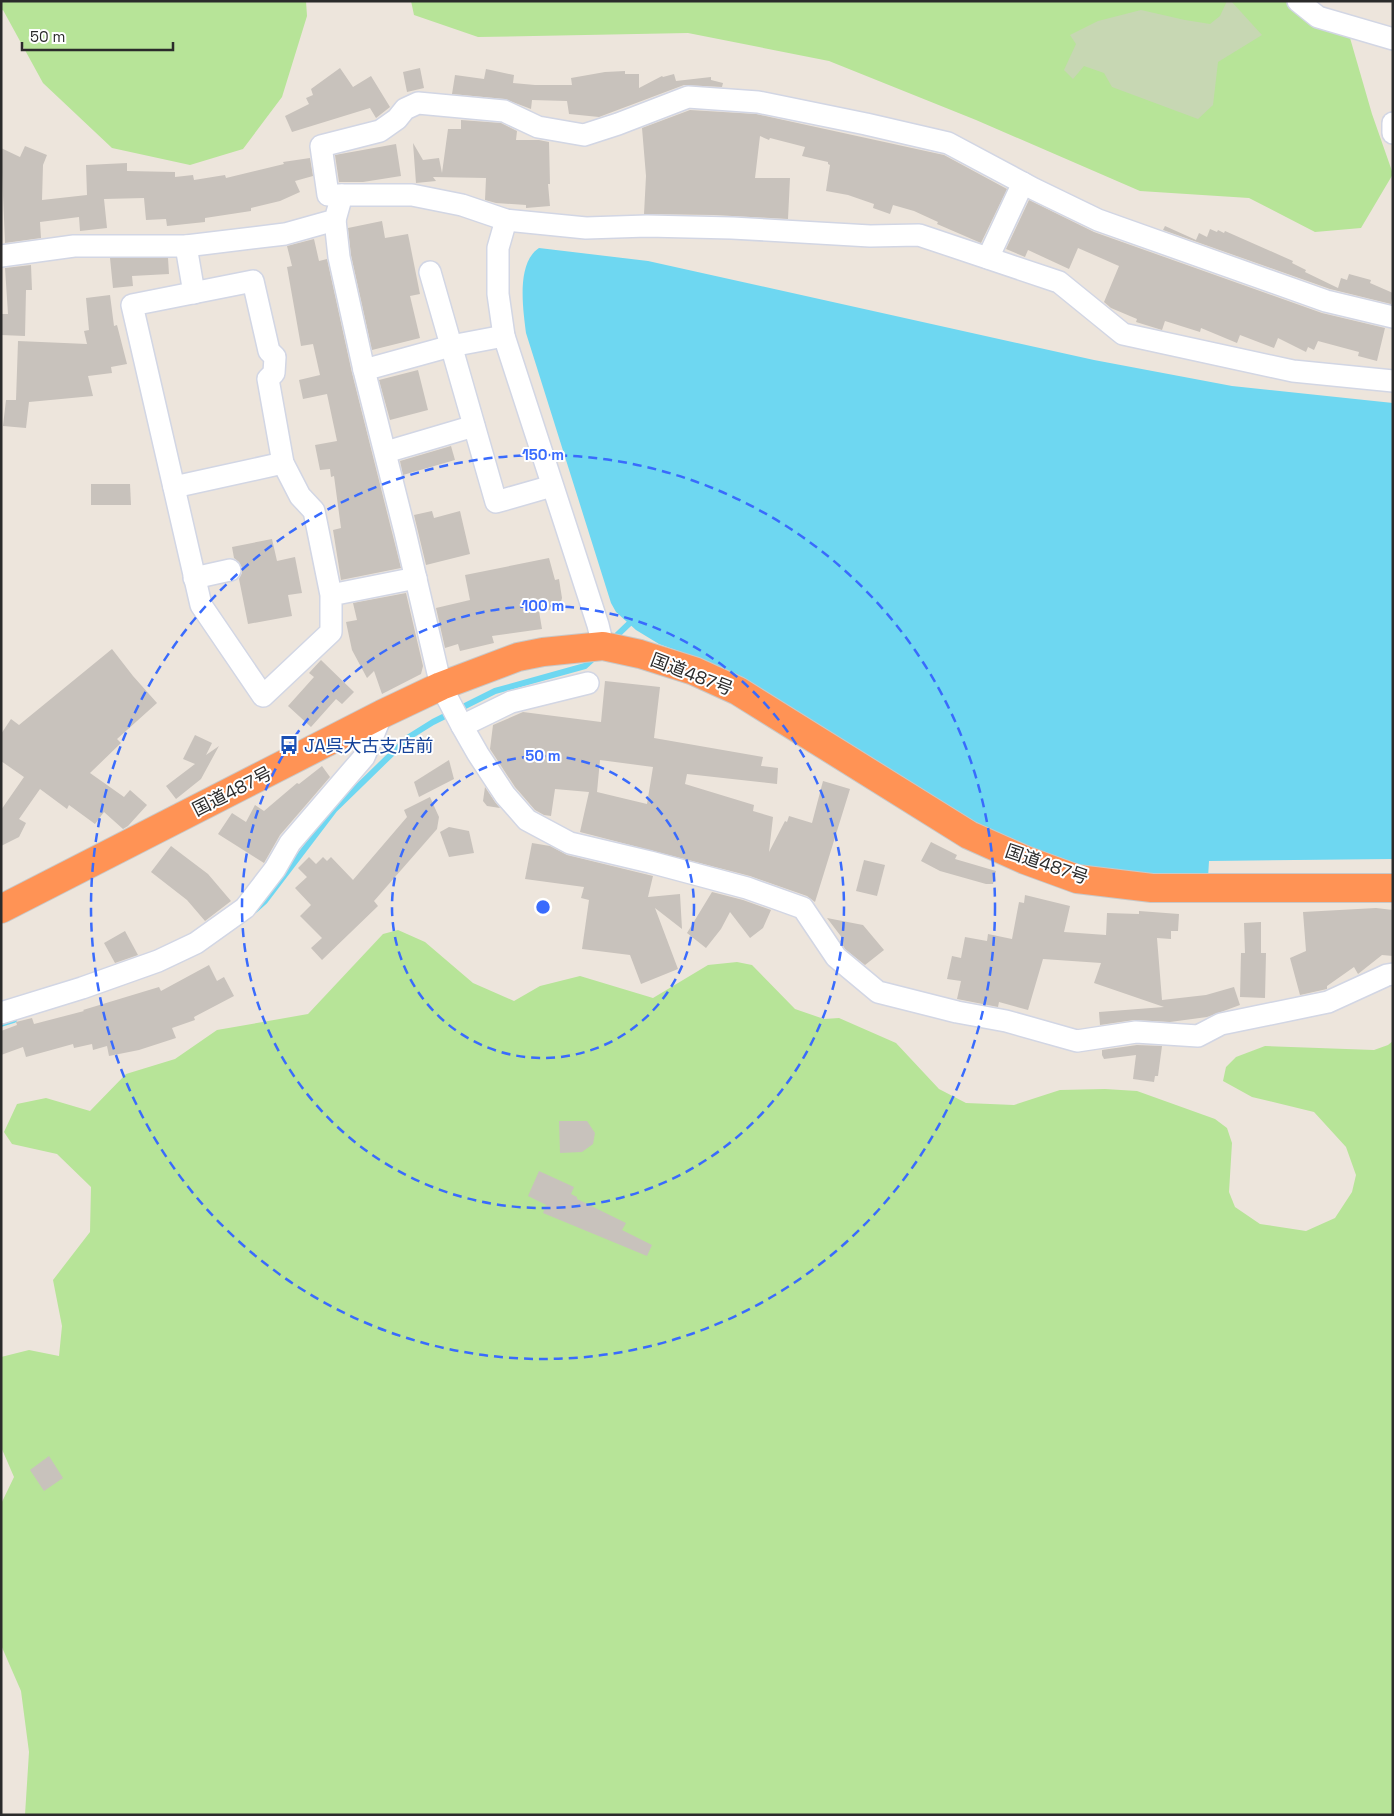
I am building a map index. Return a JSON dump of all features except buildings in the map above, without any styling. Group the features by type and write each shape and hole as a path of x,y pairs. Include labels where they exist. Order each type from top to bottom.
{"highway":[{"name":"国道487号","path":"1,909 382,714 441,686 518,657 542,652 603,646 640,654 694,671 738,691 969,835 1025,860 1077,878 1152,888 1393,888"}],"street":[{"path":"1298,1 1318,17 1393,39"},
{"path":"1393,317 1326,301 1098,220 948,143 758,102 688,97 584,135 538,128 504,111 418,103 405,109 397,119 380,130 321,146 328,195 412,195 462,205 506,220 586,228 647,226 732,228 870,236 919,235 1059,282 1123,334 1293,371 1393,381"},
{"path":"1393,123 1393,133"},
{"path":"988,258 1023,183"},
{"path":"342,194 336,220 339,257 364,370 386,452 441,686 462,726 505,794 527,820 570,843 747,888 803,908 836,957 878,992 1077,1041 1136,1032 1198,1036 1221,1024 1328,1002 1393,974"},
{"path":"1,256 74,246 186,246 285,234 336,220"},
{"path":"506,220 498,248 498,294 504,336 603,646"},
{"path":"186,246 194,293"},
{"path":"430,272 496,502 552,486"},
{"path":"253,281 269,350 275,357 274,373 268,379 283,463 300,496 314,511 331,595 331,632 263,696 201,605 132,305 194,293 253,281"},
{"path":"364,370 451,346 504,336"},
{"path":"386,452 474,426"},
{"path":"174,487 283,463"},
{"path":"194,578 230,570"},
{"path":"331,595 416,578"},
{"path":"462,726 511,702 588,683"},
{"path":"1,1013 82,988 158,961 196,943 245,908 275,870 290,843 364,757 382,714"}],"green space":[{"path":"1,1 306,1 307,16 282,97 243,149 190,165 112,148 43,83 3,10 1,11"},
{"path":"411,1 1312,1 1348,31 1372,114 1393,174 1361,228 1315,232 1249,198 1140,191 976,120 829,61 688,33 478,37 414,15"},
{"path":"1227,1 1231,1 1262,35 1218,62 1213,105 1198,119 1112,87 1104,73 1084,66 1073,79 1064,70 1076,44 1070,35 1098,21 1141,10 1210,24 1220,16"},
{"path":"398,930 425,942 473,983 514,1001 540,986 580,976 653,998 708,965 737,962 752,965 795,1009 824,1019 839,1018 896,1043 939,1089 966,1103 1014,1105 1060,1090 1105,1089 1137,1091 1215,1119 1227,1128 1232,1143 1229,1192 1235,1207 1260,1224 1306,1231 1335,1218 1352,1192 1356,1175 1346,1147 1314,1112 1252,1097 1223,1081 1226,1067 1236,1057 1265,1046 1374,1050 1393,1041 1393,1815 25,1815 29,1752 21,1691 1,1645 1,1504 14,1477 1,1447 1,1357 29,1350 59,1356 62,1326 53,1280 90,1232 91,1187 57,1154 12,1144 4,1132 17,1104 46,1098 90,1111 126,1074 175,1059 217,1030 308,1014 383,934"}],"water":[{"path":"539,248 648,261 1094,360 1232,386 1393,403 1393,859 1209,861 1208,878 1098,873 1041,855 978,826 709,662 659,644 636,630 616,612 611,603 526,333 523,300 524,275 532,255"}],"waterway":[{"path":"612,640 635,618"},
{"path":"255,910 265,901 335,809 409,737 433,722 495,691 585,666 596,656"},
{"path":"1,1024 14,1020"}],"place":[{"name":"JA呉大古支店前","path":"289,745"}]}
